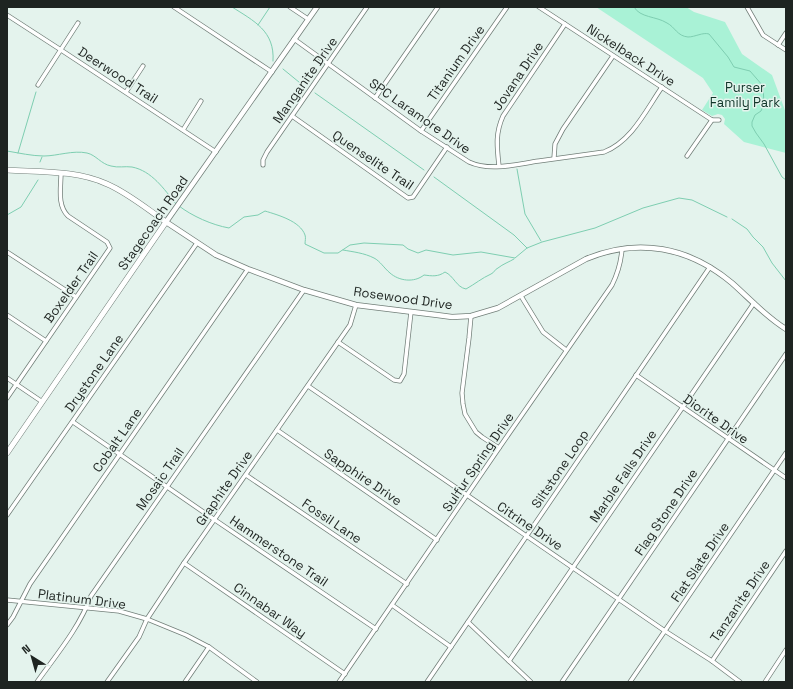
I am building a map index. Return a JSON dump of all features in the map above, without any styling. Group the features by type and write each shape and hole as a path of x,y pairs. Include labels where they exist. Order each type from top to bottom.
{"main road":[{"name":"Rosewood Drive","path":"7,170 61,173 88,177 107,184 166,222"},
{"name":"Stagecoach Road","path":"7,453 41,401 166,222"}],"street":[{"path":"174,7 272,72"},
{"path":"290,7 308,19"},
{"name":"Stagecoach Road","path":"166,222 317,7"},
{"name":"Manganite Drive","path":"263,165 263,160 267,152 367,7"},
{"path":"376,98 438,7"},
{"name":"Titanium Drive","path":"421,131 507,7"},
{"name":"Nickelback Drive","path":"539,7 712,120"},
{"path":"747,7 764,35 786,50"},
{"name":"Deerwood Trail","path":"7,16 126,92 216,152"},
{"path":"38,85 78,23"},
{"name":"Jovana Drive","path":"499,166 497,130 502,116 565,24"},
{"path":"778,45 786,33"},
{"name":"SPC Laramore Drive","path":"294,40 421,131 477,166 505,167 554,158 604,152 619,145 626,138 662,87"},
{"path":"554,158 556,144 563,129 613,56"},
{"path":"126,92 143,66"},
{"path":"182,130 200,102"},
{"name":"Quenselite Trail","path":"292,116 408,198 413,197 447,147"},
{"path":"687,156 712,120 719,120"},
{"name":"Boxelder Trail","path":"7,398 110,248 107,242 68,216 63,211 61,197 61,173"},
{"name":"Rosewood Drive","path":"166,222 216,255 304,290 356,304 452,317 471,316 498,308 586,259 597,255 636,247 664,250 692,257 710,267 786,329"},
{"name":"Drystone Lane","path":"7,515 197,243"},
{"name":"Sulfur Spring Drive","path":"340,682 566,350 612,285 618,273 622,249"},
{"path":"7,252 76,297"},
{"name":"Siltstone Loop","path":"427,682 710,267"},
{"name":"Cobalt Lane","path":"7,625 30,584 248,269"},
{"name":"Mosaic Trail","path":"37,682 74,630 91,596 304,290"},
{"path":"521,296 543,332 566,350"},
{"name":"Marble Falls Drive","path":"509,661 754,303"},
{"name":"Graphite Drive","path":"107,682 139,636 147,619 184,563 350,325 356,304"},
{"path":"338,342 394,380 400,381 404,374 411,312"},
{"path":"7,315 46,341"},
{"path":"471,316 462,393 465,414 476,432 499,448"},
{"name":"Flag Stone Drive","path":"562,682 786,354"},
{"name":"Diorite Drive","path":"636,375 786,478"},
{"path":"7,378 41,401"},
{"name":"Citrine Drive","path":"308,386 665,631 712,661 740,682"},
{"name":"Hammerstone Trail","path":"73,422 376,629"},
{"name":"Sapphire Drive","path":"277,430 437,540"},
{"name":"Flat Slate Drive","path":"630,682 786,453"},
{"name":"Fossil Lane","path":"246,475 407,584"},
{"name":"Tanzanite Drive","path":"712,661 786,552"},
{"name":"Cinnabar Way","path":"184,563 345,674"},
{"name":"Platinum Drive","path":"7,600 119,611 147,619 186,634 209,647 257,682"},
{"path":"392,605 451,647"},
{"path":"468,622 531,682"},
{"path":"185,682 209,647"},
{"path":"765,682 786,652"}],"green space":[{"name":"Purser Family Park","path":"596,7 686,7 694,12 725,22 742,54 772,75 786,113 786,153 744,142 724,124 725,119 722,115 718,114 712,116 702,110 713,93 703,78"}],"waterway":[{"path":"232,7 255,22 267,34 271,42 273,61"},
{"path":"258,25 270,7"},
{"path":"634,7 637,11 644,15 667,23 681,35 691,37 709,34 728,57 734,67 750,71 763,86 764,104 761,111 755,115 752,126 764,144 782,177 786,180"},
{"path":"283,69 305,87"},
{"path":"18,153 36,92"},
{"path":"315,93 424,170"},
{"path":"7,151 44,156 82,152 90,154 111,166 132,167 139,169 146,172 157,181 176,204"},
{"path":"40,162 42,157"},
{"path":"517,169 525,214 541,241"},
{"path":"434,177 514,235 527,248"},
{"path":"7,215 21,207 38,180"},
{"path":"179,206 202,220 229,228 244,217 258,215 265,211 276,214 294,222 305,235 305,244 324,253 338,253 350,245 364,243 403,245 418,253 426,250 453,255 481,252 515,258 527,248 542,242 595,228 643,208 679,198 692,200 727,217"},
{"path":"732,219 747,229 763,247 772,263 786,281"},
{"path":"343,250 374,258 390,273 398,278 411,280 420,278 424,275 432,276 445,272 460,286 466,289 502,265 514,259"}]}
